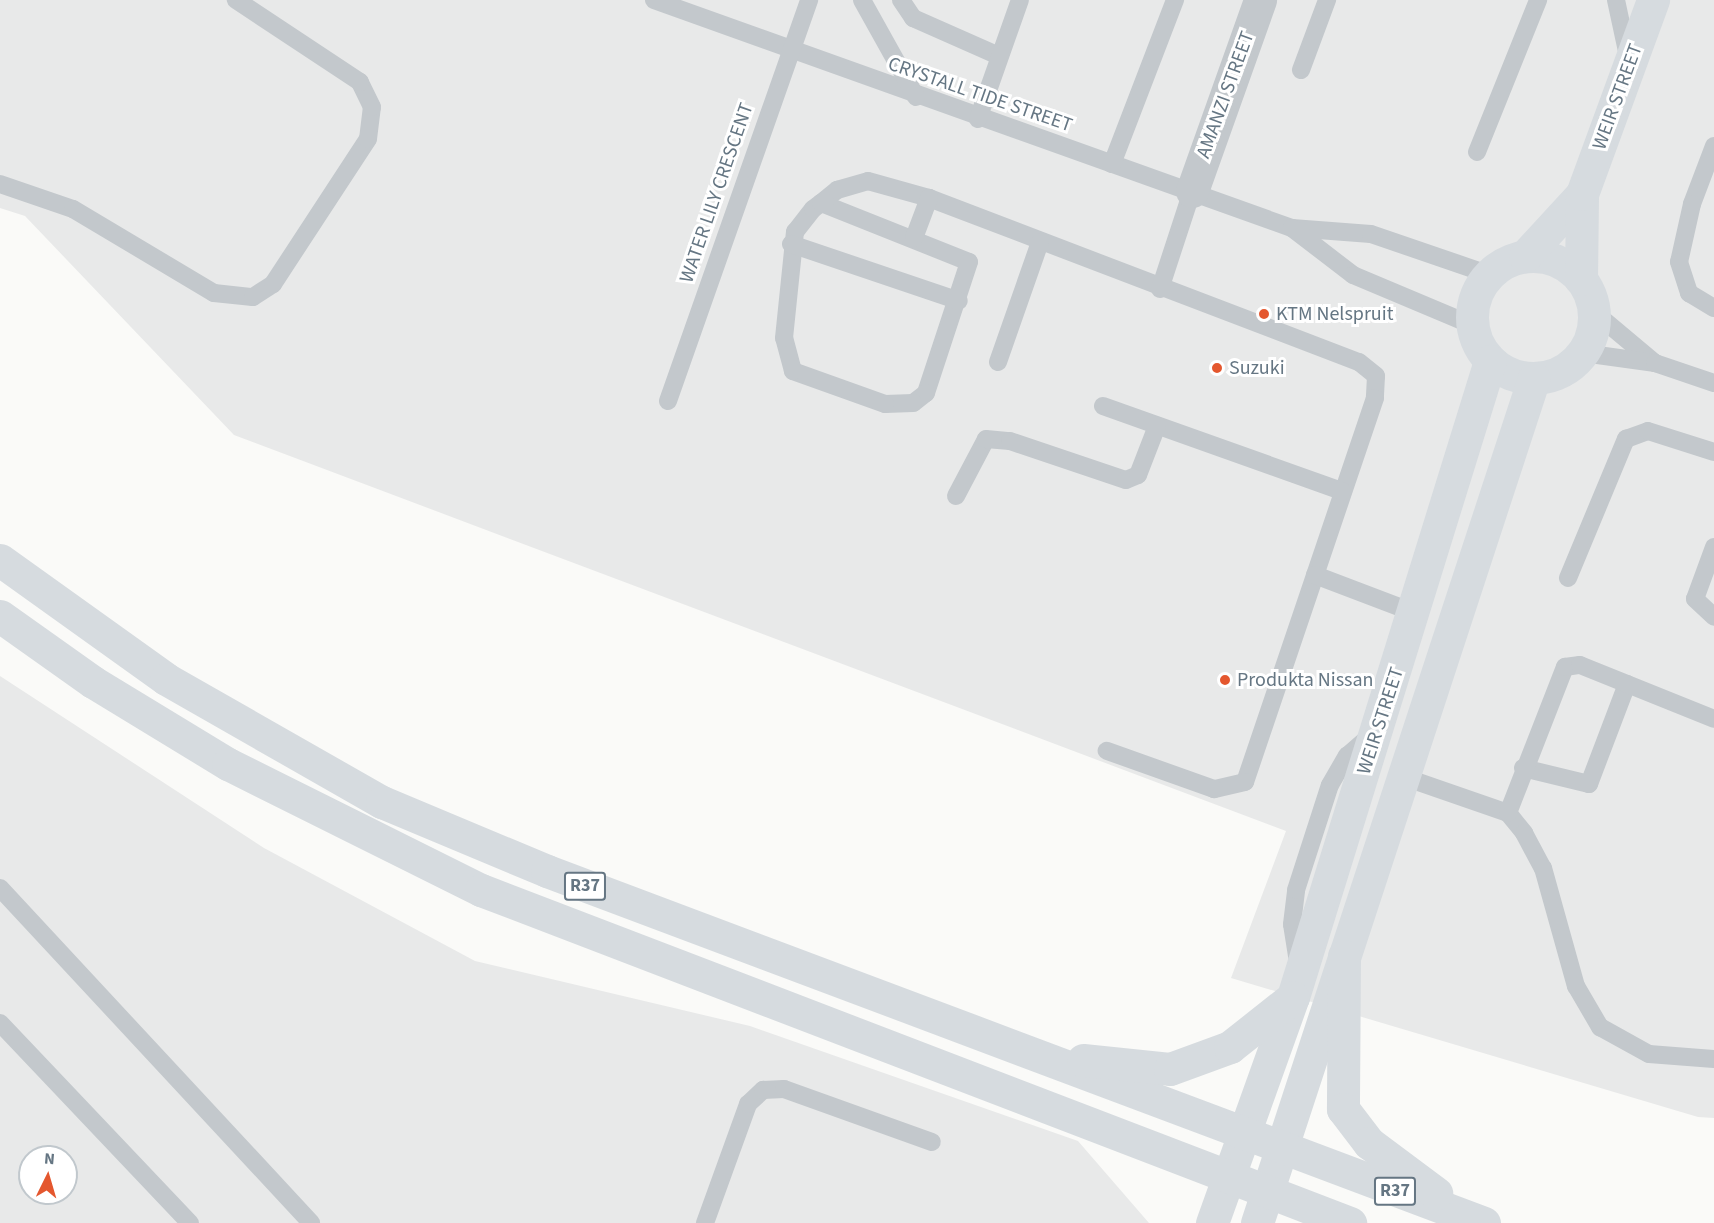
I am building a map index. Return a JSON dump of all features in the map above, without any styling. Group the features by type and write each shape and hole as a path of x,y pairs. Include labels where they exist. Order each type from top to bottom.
{"main road":[{"name":"WEIR STREET","path":"1582,194 1653,0"},
{"path":"1582,194 1581,279 1594,312 1583,353 1556,374 1534,378 1510,374 1490,361 1472,325 1474,297 1488,274 1525,256 1582,194"},
{"path":"1525,256 1562,262 1581,279"},
{"name":"WEIR STREET","path":"1214,1219 1297,985 1415,613 1490,361"},
{"name":"WEIR STREET","path":"1262,1208 1534,378"},
{"name":"R37","path":"0,560 166,679 382,801 547,872 1244,1136 1484,1223"},
{"name":"R37","path":"0,616 103,688 228,764 481,890 1228,1180 1262,1208 1350,1223"},
{"path":"1344,956 1343,1109 1393,1164 1484,1223"},
{"path":"1008,1045 1106,1064 1170,1069 1230,1047 1297,985"}],"street":[{"name":"AMANZI STREET","path":"1192,191 1260,0"}],"lane":[{"path":"0,184 73,209 214,292 253,297 273,284 368,139 372,107 360,82 236,0"},
{"name":"CRYSTALL TIDE STREET","path":"654,0 916,98 1192,191 1292,228 1371,234 1488,274"},
{"name":"WATER LILY CRESCENT","path":"668,401 809,0"},
{"path":"862,0 916,98"},
{"path":"901,0 912,18 999,56"},
{"path":"978,119 1020,0"},
{"path":"1112,164 1175,0"},
{"path":"1301,70 1327,0"},
{"path":"1476,152 1538,0"},
{"path":"1616,0 1630,64"},
{"path":"1714,146 1686,221 1679,262 1689,293 1714,308"},
{"path":"821,203 914,238 969,262 959,301 926,393 913,403 885,404 794,371 787,363 783,326 791,244 821,203 837,190 868,181 930,198 1160,289 1371,368 1375,398 1245,782 1214,789 1107,751"},
{"path":"1160,289 1192,191"},
{"path":"914,238 930,198"},
{"name":"CRYSTALL TIDE STREET","path":"1292,228 1353,275 1472,325"},
{"path":"998,362 1040,242"},
{"path":"791,244 959,301"},
{"path":"1594,312 1655,363"},
{"path":"1583,353 1655,363 1714,383"},
{"path":"1103,406 1342,491"},
{"path":"957,496 986,439 1010,441 1126,480 1138,475 1156,426"},
{"path":"1568,578 1626,439 1648,431 1714,452"},
{"path":"1714,547 1695,599 1714,617"},
{"path":"1315,575 1415,613"},
{"path":"1508,813 1561,669 1577,664 1714,718"},
{"path":"1523,768 1589,784 1627,684"},
{"path":"1404,777 1508,813 1543,868 1576,986 1600,1027 1649,1054 1714,1059"},
{"path":"0,888 311,1223"},
{"path":"0,1023 190,1223"},
{"path":"705,1223 748,1104 763,1090 784,1089 932,1142"}],"shaded area":[{"path":"0,0 1714,0 1714,1118 1698,1117 1231,978 1286,831 234,435 25,216 0,208"},
{"path":"0,676 264,848 475,961 750,1026 1078,1141 1149,1223 0,1223"}],"place":[{"name":"KTM Nelspruit","path":"1264,314"},
{"name":"Suzuki","path":"1217,368"},
{"name":"Produkta Nissan","path":"1225,680"}]}
